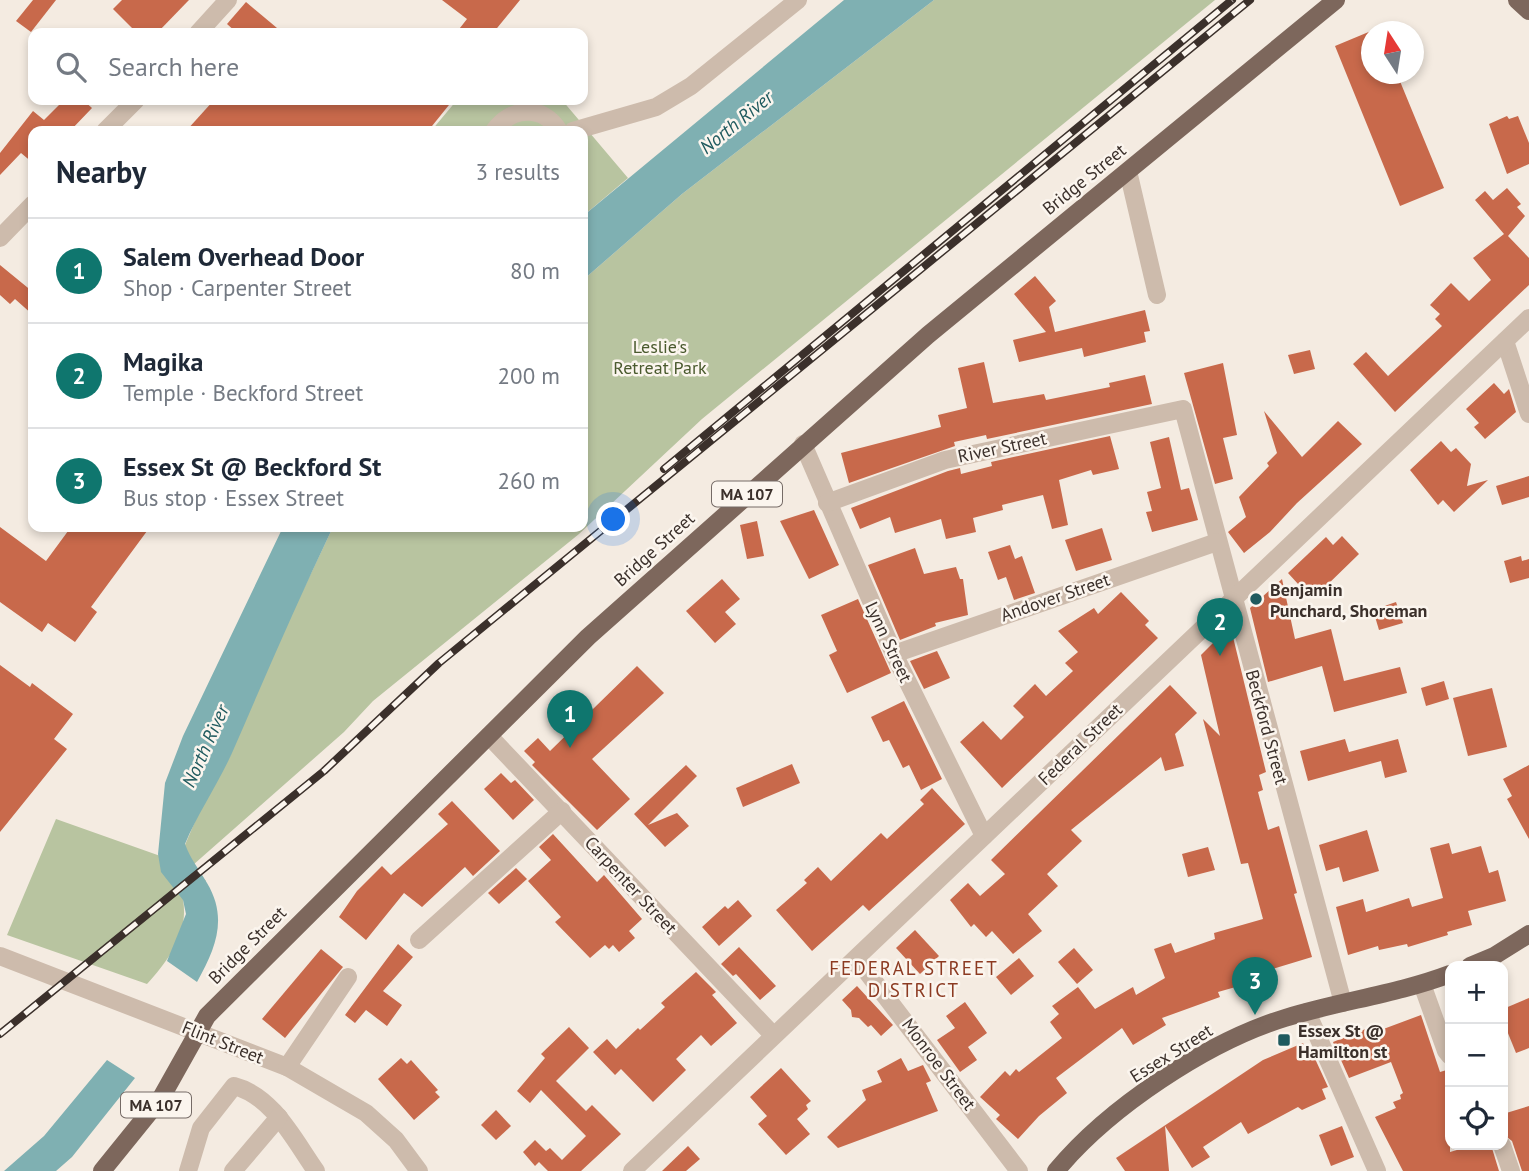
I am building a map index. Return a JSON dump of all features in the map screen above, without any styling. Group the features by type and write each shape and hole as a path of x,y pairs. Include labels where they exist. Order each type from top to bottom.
{"main road":[{"name":"Bridge Street","path":"102,1171 161,1098 197,1031 223,999 588,637 928,335 1336,0"},
{"path":"1517,0 1529,11"},
{"path":"1482,961 1529,934"},
{"name":"Essex Street","path":"1056,1171 1098,1130 1179,1070 1245,1032 1307,1012 1422,984 1445,976"}],"street":[{"path":"203,28 228,0"},
{"path":"588,127 656,107 691,86 798,0"},
{"path":"110,126 131,105"},
{"path":"500,126 514,113 529,111 543,115 554,126"},
{"path":"1128,170 1157,295"},
{"path":"0,238 28,209"},
{"name":"Federal Street","path":"632,1171 1529,318"},
{"path":"1505,341 1529,414"},
{"name":"Beckford Street","path":"1183,409 1232,599 1343,1003"},
{"name":"River Street","path":"827,503 945,460 1183,409"},
{"name":"Lynn Street","path":"803,444 894,654 984,836"},
{"name":"Andover Street","path":"894,654 1217,542"},
{"name":"Carpenter Street","path":"489,736 773,1035"},
{"path":"419,940 562,811"},
{"path":"0,976 5,958"},
{"name":"Flint Street","path":"5,958 287,1067 366,1113 396,1140 419,1171"},
{"name":"Monroe Street","path":"857,959 1019,1171"},
{"path":"287,1067 348,977"},
{"path":"1422,984 1445,1043"},
{"path":"1307,1012 1377,1171"},
{"path":"188,1171 201,1128 234,1086 250,1090 279,1117 316,1171"},
{"path":"233,1171 279,1117"},
{"path":"1504,1150 1511,1171"}],"green space":[{"name":"Leslie's Retreat Park","path":"934,0 1215,0 702,419 588,526 588,276 682,194"},
{"path":"453,105 566,105 584,126 435,126"},
{"path":"588,131 628,178 588,212"},
{"name":"Leslie's Retreat Park","path":"331,532 581,532 373,701 344,732 193,865 206,881 183,900 180,935 169,956 147,984 7,935 56,819 166,858 185,845 202,805 230,756 275,649"}],"water":[{"name":"North River","path":"844,0 934,0 682,194 588,276 588,212"},
{"name":"North River","path":"281,532 331,532 232,753 185,844 207,883 217,908 214,945 197,982 167,961 186,914 183,900 161,872 158,854 165,783 183,736"},
{"path":"107,1060 135,1078 72,1157 56,1171 4,1171 44,1136"}],"building":[{"path":"33,0 56,0 34,28 28,30 16,21"},
{"path":"122,0 189,0 162,28 132,28 113,9"},
{"path":"442,0 520,0 497,28 460,28 467,19"},
{"path":"246,2 277,28 231,28 227,24"},
{"path":"1361,35 1361,84 1401,84 1444,188 1400,206 1335,46"},
{"path":"59,105 89,105 92,108 75,126 28,126 28,159 21,153 0,175 0,153 33,111 44,120"},
{"path":"209,105 449,105 432,126 191,126"},
{"path":"1507,116 1509,119 1518,116 1529,143 1529,164 1507,174 1489,124"},
{"path":"1507,188 1521,204 1517,207 1525,216 1508,236 1529,258 1529,285 1395,412 1353,364 1366,352 1388,376 1442,326 1435,319 1440,314 1430,305 1451,283 1469,301 1491,280 1473,258 1504,234 1475,200 1485,191 1493,200"},
{"path":"0,265 28,288 28,311 15,299 10,304 0,295"},
{"path":"1035,276 1056,301 1049,307 1055,332 1145,310 1150,331 1144,332 1146,342 1084,357 1082,348 1019,362 1013,340 1046,332 1014,294"},
{"path":"1310,350 1315,369 1294,374 1288,355"},
{"path":"984,362 993,403 1044,394 1046,400 1110,387 1109,383 1145,375 1152,404 987,439 986,435 954,442 955,446 849,483 841,453 941,427 938,415 967,408 958,368"},
{"path":"1223,363 1237,435 1223,438 1233,479 1215,484 1184,373"},
{"path":"1494,383 1504,394 1509,389 1516,412 1485,439 1474,427 1479,423 1466,409"},
{"path":"1264,411 1302,457 1338,421 1362,444 1297,503 1270,532 1244,553 1228,532 1246,517 1239,497 1269,466 1267,463 1277,453"},
{"path":"1110,436 1119,469 1093,475 1091,470 1059,480 1068,525 1052,529 1043,495 1002,505 1003,510 973,518 976,532 946,539 941,519 895,533 890,517 860,529 851,508 948,471 960,468 961,474 992,466 991,462"},
{"path":"1169,437 1181,490 1189,488 1198,520 1152,532 1146,512 1152,511 1147,492 1161,488 1150,442"},
{"path":"1441,441 1451,452 1456,448 1471,464 1467,486 1488,480 1454,512 1443,500 1438,505 1410,470"},
{"path":"1529,476 1529,497 1502,505 1496,486"},
{"path":"814,510 839,565 809,579 780,521"},
{"path":"757,521 764,556 747,559 740,525"},
{"path":"0,527 46,561 67,532 146,532 91,607 97,612 75,642 48,623 42,632 0,602"},
{"path":"1102,528 1112,560 1076,571 1065,540"},
{"path":"1342,536 1359,554 1322,590 1319,587 1309,596 1288,573 1326,537 1333,545"},
{"path":"1010,545 1015,559 1022,556 1035,593 1014,600 1006,577 998,580 988,552"},
{"path":"915,548 924,574 956,567 960,579 963,579 968,615 935,623 936,626 900,640 868,565"},
{"path":"1521,556 1522,561 1529,559 1529,578 1510,583 1504,561"},
{"path":"722,579 740,599 725,612 736,624 715,643 686,611"},
{"path":"1282,579 1295,639 1331,629 1344,681 1400,667 1407,693 1334,712 1322,666 1268,682 1250,608"},
{"path":"1121,592 1149,621 1145,625 1158,638 1002,788 960,742 983,721 1001,740 1024,717 1013,706 1035,684 1046,696 1073,671 1065,663 1078,652 1058,631 1094,608 1098,614"},
{"path":"858,599 891,673 847,693 829,655 837,651 821,615"},
{"path":"1396,602 1403,623 1379,630 1373,610"},
{"path":"1223,633 1233,637 1266,772 1259,775 1263,790 1258,792 1268,830 1279,826 1312,957 1269,970 1271,977 1218,992 1220,997 1162,1018 1166,1025 1133,1045 1122,1028 1056,1078 1067,1093 1039,1116 1018,1139 996,1119 1000,1115 980,1097 1005,1071 1010,1076 1016,1069 1019,1072 1062,1038 1050,1022 1059,1014 1052,1006 1078,987 1095,1009 1133,987 1136,995 1165,978 1154,949 1171,943 1175,953 1215,939 1214,933 1263,919 1248,863 1241,864 1203,719 1220,736 1201,655"},
{"path":"937,651 950,678 924,689 910,661"},
{"path":"0,665 30,687 32,683 73,714 54,739 67,749 0,832"},
{"path":"637,666 664,693 592,759 630,799 597,830 532,765 535,762 524,751 538,738 550,751"},
{"path":"1444,681 1449,699 1426,706 1421,688"},
{"path":"1170,685 1197,713 1175,734 1184,766 1165,771 1161,757 1071,830 1082,841 1047,874 1058,886 1028,914 1042,931 1013,954 992,931 986,937 974,924 971,927 950,900 968,883 980,896 1005,874 991,860"},
{"path":"1492,688 1507,747 1468,756 1453,698"},
{"path":"904,701 942,779 921,790 909,765 903,768 889,740 883,742 871,717"},
{"path":"1345,739 1349,752 1398,739 1407,772 1385,778 1381,761 1308,781 1300,751"},
{"path":"792,764 800,783 743,807 736,788"},
{"path":"686,765 697,776 648,825 677,813 689,826 665,847 634,814"},
{"path":"1529,765 1529,839 1507,799 1512,796 1503,779"},
{"path":"501,773 511,783 515,780 534,800 513,820 484,789"},
{"path":"932,788 965,824 869,911 863,905 812,951 776,910 807,883 804,880 818,867 831,881 881,833 887,839 924,804 920,800"},
{"path":"452,801 500,851 473,876 465,867 422,907 404,893 366,940 339,917 357,891 382,866 391,875 448,824 438,814"},
{"path":"1367,830 1379,871 1343,882 1339,867 1326,871 1319,845"},
{"path":"553,834 597,882 604,875 642,919 629,931 635,938 619,952 613,945 609,949 605,945 590,958 555,922 561,917 528,881 551,860 539,847"},
{"path":"1449,843 1452,854 1481,846 1489,873 1498,870 1506,901 1468,911 1472,925 1447,932 1448,935 1408,947 1407,944 1379,950 1378,946 1348,955 1336,907 1363,899 1366,912 1409,898 1412,907 1443,898 1430,848"},
{"path":"1208,847 1215,870 1188,877 1182,854"},
{"path":"516,868 527,879 499,904 488,893"},
{"path":"738,900 752,916 719,946 702,927 725,906 728,909"},
{"path":"915,930 939,956 920,974 896,948"},
{"path":"398,944 413,957 383,991 402,1005 387,1026 366,1010 355,1023 345,1015"},
{"path":"739,947 776,986 760,1000 736,974 733,976 721,964"},
{"path":"1074,948 1093,970 1077,984 1058,962"},
{"path":"321,949 343,967 285,1038 262,1019"},
{"path":"1019,958 1034,976 1011,995 996,977"},
{"path":"696,972 716,992 712,995 737,1023 711,1046 701,1035 676,1059 686,1070 653,1102 621,1069 615,1075 593,1052 607,1039 616,1049 665,1007 661,1003"},
{"path":"857,986 893,1025 881,1036 871,1025 868,1027 859,1018 852,1017 851,1010 842,1000"},
{"path":"1529,998 1529,1048 1516,1053 1508,1033 1508,1007"},
{"path":"965,1002 987,1033 968,1047 977,1060 960,1072 937,1040 955,1028 946,1016"},
{"path":"1421,1015 1440,1072 1445,1070 1445,1150 1493,1150 1499,1171 1403,1171 1375,1117 1396,1108 1393,1102 1401,1099 1400,1095 1403,1093 1391,1062 1349,1078 1333,1042 1368,1028 1370,1034"},
{"path":"569,1027 589,1048 556,1081 586,1111 592,1105 621,1134 581,1171 548,1171 539,1162 535,1166 523,1152 535,1140 546,1151 550,1148 562,1160 586,1136 541,1090 530,1103 517,1091 545,1058 541,1054"},
{"path":"1303,1043 1307,1052 1311,1050 1328,1087 1322,1089 1326,1099 1302,1110 1298,1107 1248,1134 1241,1122 1203,1147 1210,1157 1192,1168 1165,1126 1169,1171 1125,1171 1116,1158 1263,1060"},
{"path":"401,1058 407,1064 411,1060 438,1090 435,1092 440,1097 414,1120 378,1079"},
{"path":"901,1058 908,1071 923,1065 931,1081 926,1083 938,1111 838,1148 827,1137 866,1100 862,1090 882,1082 877,1071"},
{"path":"781,1068 811,1101 806,1105 808,1109 797,1119 810,1134 786,1155 758,1124 767,1116 750,1097"},
{"path":"1529,1106 1529,1171 1522,1171 1512,1141 1508,1138 1508,1112"},
{"path":"496,1110 511,1126 496,1140 481,1125"},
{"path":"1342,1126 1354,1157 1331,1166 1319,1135"},
{"path":"688,1146 700,1159 686,1171 662,1171"}],"railway":[{"path":"664,469 1232,0"},
{"path":"0,1034 324,771 439,663 1250,0"}],"place":[{"name":"Benjamin Punchard, Shoreman","path":"1256,599"},
{"name":"Magika","path":"1220,656"},
{"name":"Salem Overhead Door","path":"570,748"},
{"name":"Essex St @ Beckford St","path":"1255,1015"},
{"name":"Essex St @ Hamilton st","path":"1284,1040"}],"district":[{"name":"FEDERAL STREET DISTRICT","path":"914,979"}]}
